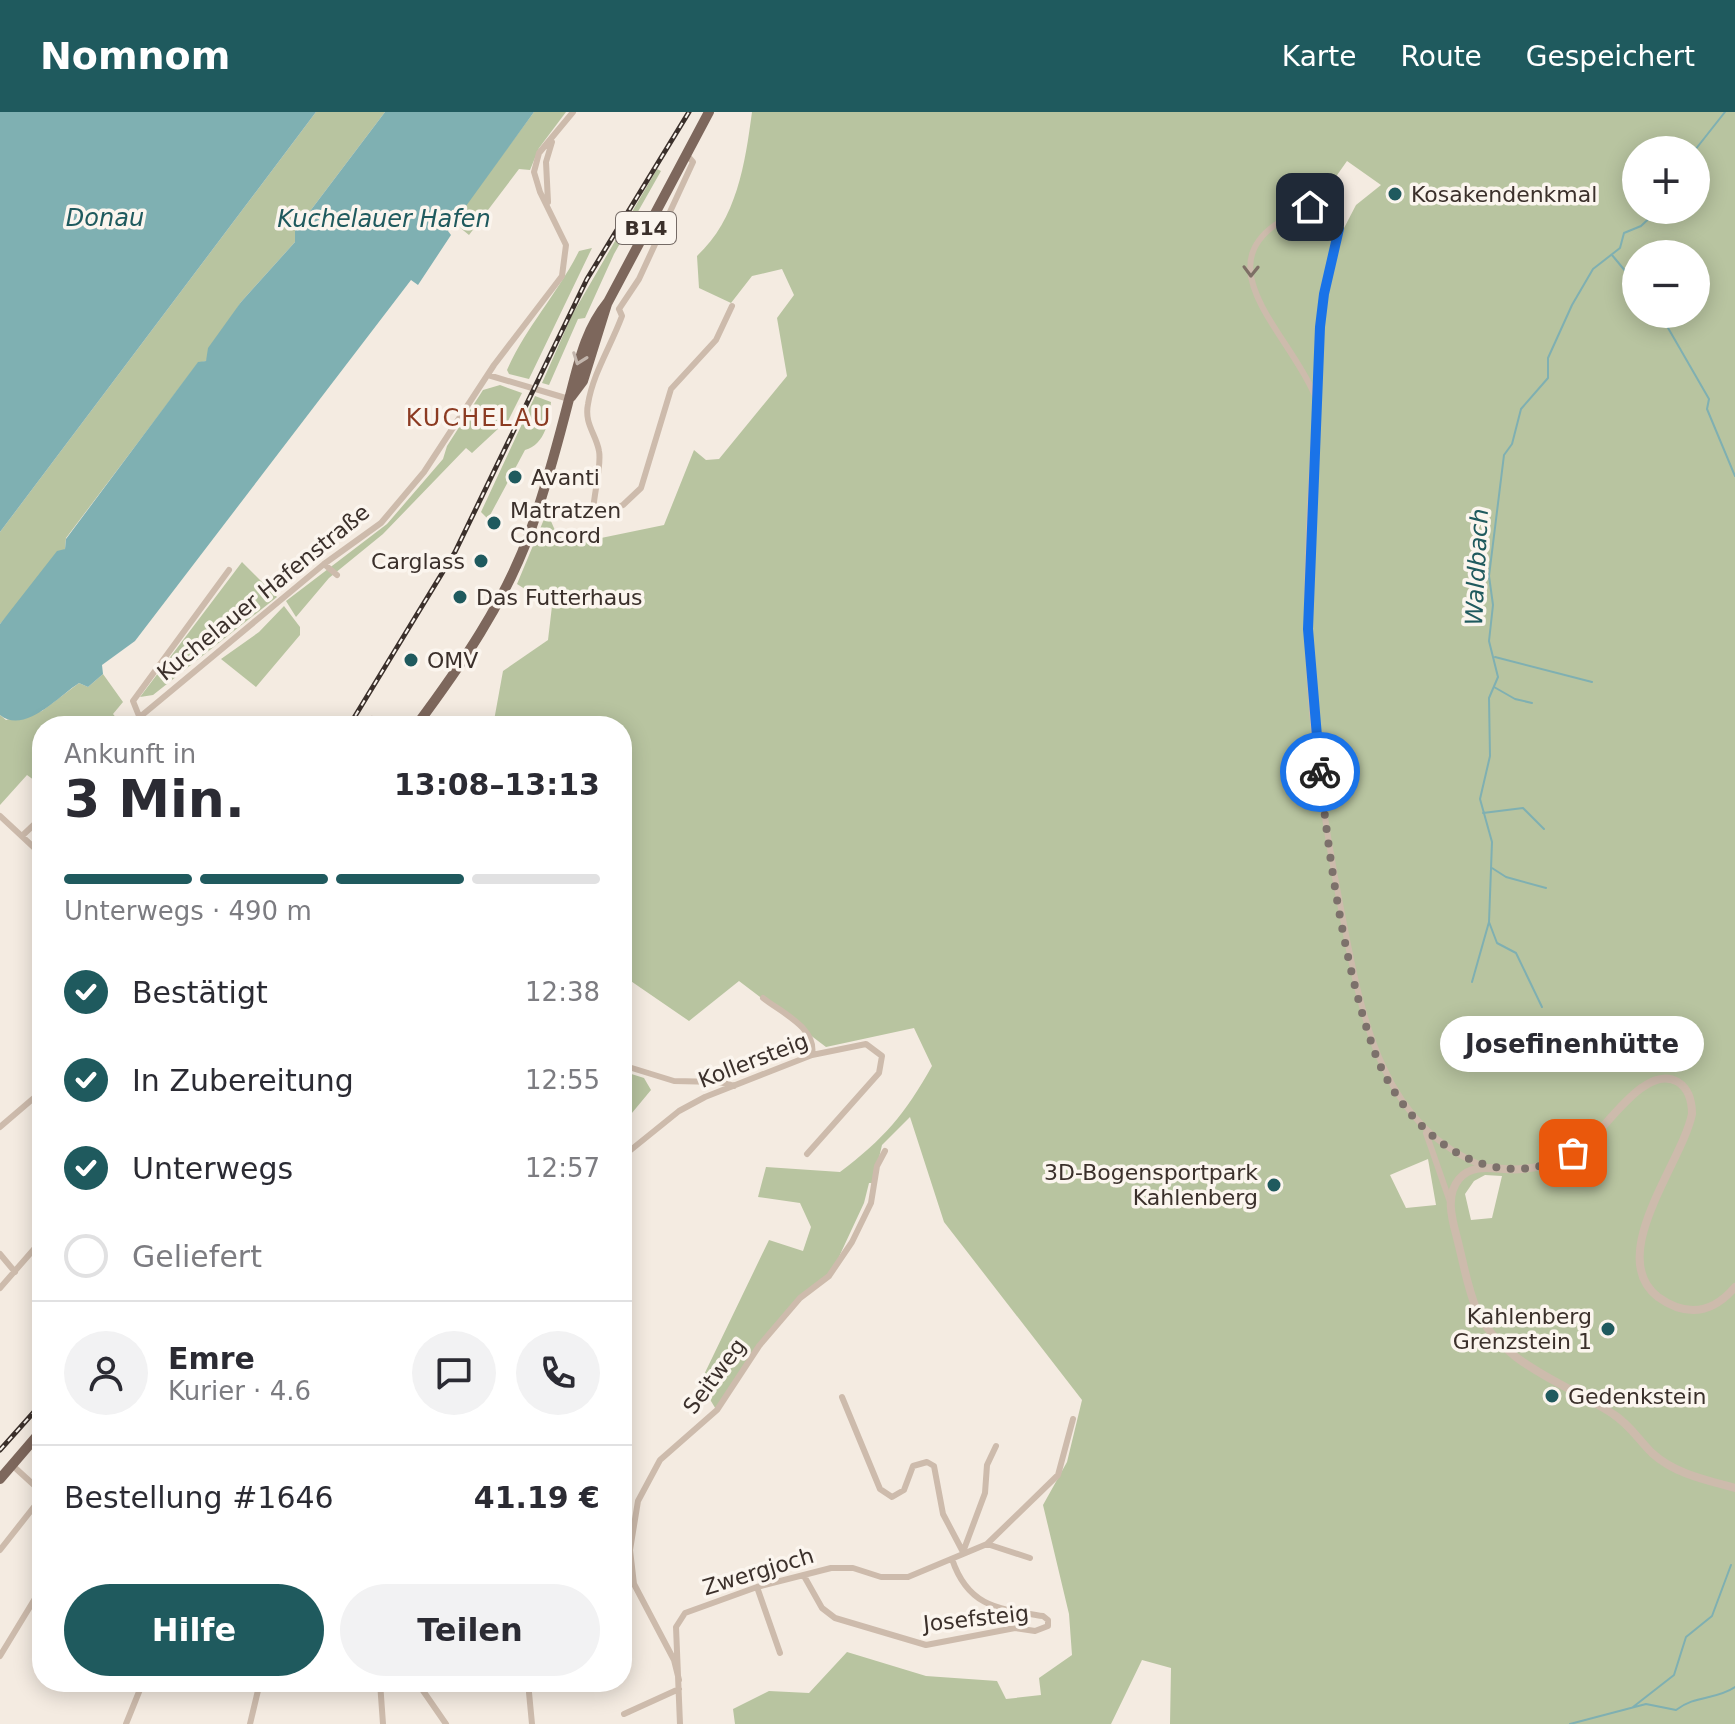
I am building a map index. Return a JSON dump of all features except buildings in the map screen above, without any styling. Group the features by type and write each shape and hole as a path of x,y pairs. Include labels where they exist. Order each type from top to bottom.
{"main road":[{"name":"B14","path":"423,716 487,621 530,532 569,399 572,377 593,321 608,302 684,152 709,112"},
{"path":"0,1479 32,1442"}],"street":[{"name":"Kuchelauer Hafenstraße","path":"139,716 390,513 424,472 488,375 562,276 566,245 549,209 545,182 553,138 573,112"},
{"path":"619,309 639,280 693,162 684,152"},
{"path":"1316,398 1304,372 1259,303 1249,275 1250,261 1265,236 1310,207 1329,213 1339,229 1324,294 1316,398 1308,642 1325,820 1356,981 1376,1055 1390,1083 1424,1130 1450,1202 1471,1294 1496,1337 1535,1370 1619,1418 1655,1456 1670,1466 1735,1488"},
{"path":"608,302 619,309 622,316 587,405 587,420 599,451 593,487 593,514 596,517 623,505 641,488 671,389 716,340 732,306"},
{"path":"488,375 569,399"},
{"path":"324,564 337,575"},
{"path":"139,716 133,701 229,570"},
{"path":"0,816 32,844"},
{"path":"23,835 32,826"},
{"path":"763,998 810,1034 814,1044 812,1055"},
{"name":"Kollersteig","path":"632,1149 690,1104 812,1055 866,1044 882,1056 882,1067 807,1154"},
{"path":"632,1068 674,1081 720,1082 734,1086"},
{"path":"1424,1130 1457,1155 1484,1167 1521,1170 1557,1161 1586,1144 1644,1085 1661,1078 1676,1081 1689,1094 1692,1114 1644,1232 1639,1250 1641,1270 1654,1293 1679,1308 1709,1307 1735,1287"},
{"path":"0,1127 32,1100"},
{"name":"Seitweg","path":"632,1538 638,1501 660,1460 717,1410 780,1322 800,1298 829,1276 852,1242 871,1203 877,1166 885,1151"},
{"path":"1450,1202 1461,1177 1484,1167"},
{"path":"0,1288 32,1252"},
{"path":"0,1254 15,1272"},
{"path":"842,1397 880,1489 892,1497 904,1490 913,1466 927,1462 934,1466 943,1514 963,1552"},
{"name":"Zwergjoch","path":"679,1680 677,1620 696,1609 757,1587 831,1568 853,1568 881,1577 908,1577 987,1544 1058,1475 1073,1419"},
{"path":"963,1552 985,1493 987,1465 996,1446"},
{"path":"12,1465 32,1483"},
{"path":"0,1550 32,1509"},
{"path":"987,1544 1030,1558"},
{"name":"Josefsteig","path":"804,1576 822,1608 835,1618 926,1645 1015,1628 1035,1631 1048,1626 1048,1620 1043,1616 993,1608 977,1598 964,1585 952,1559"},
{"name":"Seitweg","path":"632,1567 634,1584 674,1660 679,1680"},
{"path":"757,1587 780,1653"},
{"path":"0,1656 32,1603"},
{"path":"679,1680 680,1724"},
{"path":"624,1714 679,1689"},
{"path":"126,1724 139,1692"},
{"path":"250,1724 258,1692"},
{"path":"381,1692 383,1724"},
{"path":"424,1692 446,1724"},
{"path":"529,1692 532,1724"}],"green space":[{"path":"316,112 385,112 295,231 295,242 241,302 206,361 198,363 66,538 65,549 0,624 0,532"},
{"path":"534,112 566,112 539,148 530,170 519,169 469,235 453,222"},
{"path":"752,112 1735,112 1735,1724 1170,1724 1171,1668 1142,1660 1111,1724 735,1724 733,1709 769,1691 809,1693 847,1652 926,1676 997,1681 1006,1699 1041,1695 1039,1678 1072,1655 1069,1614 1043,1505 1067,1462 1082,1400 944,1222 910,1117 882,1145 873,1183 869,1183 864,1203 831,1274 804,1295 758,1350 717,1411 700,1383 769,1240 803,1251 811,1227 800,1203 758,1197 766,1167 840,1172 892,1125 932,1066 914,1028 826,1047 739,981 689,1021 632,982 632,716 495,716 503,671 548,640 552,606 517,584 547,512 557,535 572,544 664,525 694,450 706,460 719,459 787,376 777,318 794,295 782,269 752,276 731,303 699,288 697,256 721,225 737,190","holes":["1347,161 1381,185 1356,205 1343,230 1335,215 1313,201 1323,195","1428,1159 1436,1205 1406,1208 1390,1175","1485,1175 1502,1176 1492,1218 1471,1220 1465,1194 1474,1181"]},
{"path":"657,169 661,171 614,254 585,318 578,319 549,385 542,383 572,315"},
{"path":"592,248 529,379 509,374 507,370 515,354 579,251"},
{"path":"500,385 522,393 504,429 499,428 472,453 466,448 383,534 329,578 296,617 286,601 387,524 443,459 447,446 483,390"},
{"path":"535,396 551,402 545,430 538,442 525,450 488,519 481,512"},
{"path":"242,562 277,597 153,695 140,697"},
{"path":"284,606 300,627 300,635 256,687 221,659 259,632"},
{"path":"103,674 123,702 113,714 115,716 32,716 32,779 27,775 0,805 0,715 6,720 42,711 79,683 88,687"},
{"path":"632,1074 644,1078 651,1090 632,1113"}],"water":[{"name":"Donau","path":"0,112 316,112 0,532"},
{"name":"Kuchelauer Hafen","path":"385,112 534,112 448,231 451,235 418,285 411,280 135,641 102,665 103,674 88,687 79,683 30,717 9,720 0,715 0,624 57,551 65,549 66,539 198,362 206,361 208,348 241,302 295,242 295,231"}],"waterway":[{"name":"Waldbach","path":"1706,136 1725,112"},
{"name":"Waldbach","path":"1542,1007 1516,953 1497,943 1489,922 1492,842 1480,799 1490,756 1489,698 1498,677 1489,641 1493,605 1489,576 1504,455 1512,444 1521,409 1548,378 1548,358 1572,305 1593,269 1620,248 1624,233 1643,224"},
{"path":"1612,255 1622,267"},
{"path":"1668,328 1709,399 1707,409 1735,476"},
{"path":"1495,657 1592,682"},
{"path":"1494,687 1515,699 1532,703"},
{"path":"1483,813 1523,808 1544,829"},
{"path":"1492,868 1506,877 1546,888"},
{"path":"1472,982 1489,922"},
{"path":"1633,1707 1674,1675 1686,1637 1712,1616 1731,1565"},
{"path":"1570,1724 1646,1704 1676,1710 1735,1687"}],"railway":[{"path":"355,716 455,552 587,279 689,112"},
{"path":"0,1450 32,1414"}],"way so far":[{"path":"1320,772 1329,846 1366,1025 1390,1083 1424,1130 1457,1155 1484,1167 1528,1169 1548,1165 1573,1153"}],"place":[{"name":"Kosakendenkmal","path":"1395,194"},
{"name":"Avanti","path":"515,477"},
{"name":"Matratzen Concord","path":"494,523"},
{"name":"Carglass","path":"481,561"},
{"name":"Das Futterhaus","path":"460,597"},
{"name":"OMV","path":"411,660"},
{"name":"Josefinenhütte","path":"1573,1153"},
{"name":"3D-Bogensportpark Kahlenberg","path":"1274,1185"},
{"name":"Kahlenberg Grenzstein 1","path":"1608,1329"},
{"name":"Gedenkstein","path":"1552,1396"}],"district":[{"name":"KUCHELAU","path":"479,418"}],"route":[{"path":"1310,207 1318,207 1329,213 1339,229 1320,327 1310,540 1309,669 1320,772"}]}
